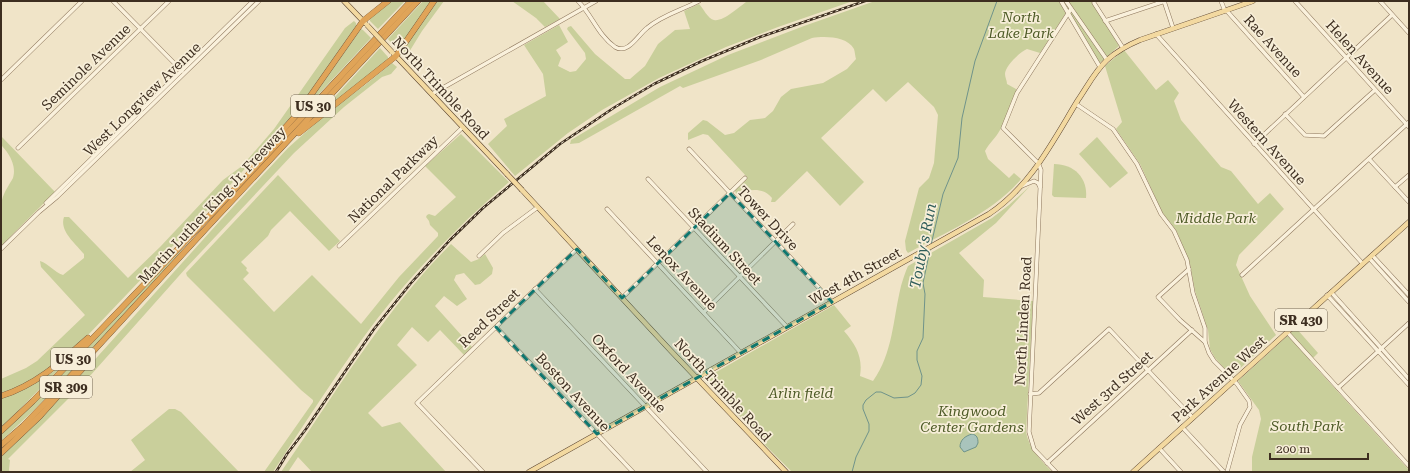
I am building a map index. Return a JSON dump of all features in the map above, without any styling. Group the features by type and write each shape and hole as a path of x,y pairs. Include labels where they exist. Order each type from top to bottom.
{"highway":[{"path":"215,210 228,192 299,112 365,23 388,1"},
{"name":"Martin Luther King Jr. Freeway","path":"1,431 33,401 411,1"},
{"name":"Martin Luther King Jr. Freeway","path":"1,445 40,409 418,1"},
{"path":"264,166 272,161 310,123 394,54 434,1"},
{"name":"SR 309","path":"1,396 26,386 49,372 112,317"},
{"name":"SR 309","path":"1,453 40,416 76,377 126,317"}],"main road":[{"name":"North Trimble Road","path":"344,1 538,207 644,323 786,472"},
{"name":"West 4th Street","path":"529,472 996,209 1008,200 1022,186 1100,67 1109,58 1121,49 1140,40 1252,1"},
{"name":"Park Avenue West","path":"1133,472 1409,222"}],"street":[{"path":"1,80 82,1"},
{"path":"113,1 183,72"},
{"name":"Seminole Avenue","path":"18,148 169,1"},
{"name":"West Longview Avenue","path":"1,249 62,192 253,1"},
{"name":"West Longview Avenue","path":"183,72 259,1"},
{"path":"578,1 585,8 595,26 605,37 616,48 625,49 641,32 654,22 699,1"},
{"path":"432,94 596,1"},
{"path":"1061,1 1100,67"},
{"path":"1066,1 1109,58"},
{"path":"1105,21 1164,1 1173,28"},
{"name":"Rae Avenue","path":"1221,1 1225,10 1304,97"},
{"name":"Helen Avenue","path":"1295,1 1408,125"},
{"path":"1382,2 1409,33"},
{"path":"1094,3 1121,49"},
{"path":"1038,163 1004,130 1004,126 1017,93 1071,9"},
{"path":"1254,144 1392,15"},
{"path":"1405,29 1409,26"},
{"name":"Western Avenue","path":"1156,34 1362,264"},
{"path":"1285,114 1305,135 1324,136 1375,90"},
{"path":"1076,104 1108,125 1119,137 1140,169 1161,214 1174,232 1187,260 1194,297 1205,330 1205,342 1209,353 1214,361 1236,384 1248,400 1250,407 1240,425 1227,472"},
{"path":"1242,275 1408,125"},
{"name":"National Parkway","path":"339,246 463,127"},
{"name":"Tower Drive","path":"689,149 775,243 832,302"},
{"path":"1369,159 1409,202"},
{"name":"North Linden Road","path":"1038,163 1041,170 1041,188 1029,428 1030,439 1034,449 1056,472"},
{"path":"1395,187 1409,175"},
{"path":"622,298 745,178"},
{"name":"Stadium Street","path":"648,179 787,327"},
{"path":"1022,186 1034,181 1041,188"},
{"path":"479,256 503,233 538,207"},
{"name":"Lenox Avenue","path":"607,209 741,353"},
{"path":"704,312 793,224"},
{"name":"Reed Street","path":"483,472 417,403 577,249"},
{"path":"1371,256 1409,295"},
{"path":"1371,256 1409,302"},
{"path":"1189,269 1158,297 1205,342"},
{"name":"Oxford Avenue","path":"535,289 707,472"},
{"path":"1329,294 1380,350 1409,379"},
{"path":"1338,388 1409,323"},
{"name":"Boston Avenue","path":"496,327 633,472"},
{"path":"1030,394 1039,393 1109,329 1193,418"},
{"path":"1193,332 1200,335 1205,330"},
{"name":"West 3rd Street","path":"1047,463 1148,370 1193,332"},
{"path":"1287,332 1409,466"},
{"path":"1380,350 1409,385"},
{"path":"1182,427 1224,472"},
{"path":"1159,448 1181,472"}],"highlighted area":[{"path":"730,193 832,302 597,434 496,327 577,249 622,298"}],"green space":[{"path":"392,1 405,1 378,29 370,21 370,18"},
{"path":"423,1 432,1 399,47 395,47 388,39"},
{"path":"437,1 444,1 422,31 406,57 403,52 404,49"},
{"path":"512,1 543,1 560,19 545,27 536,18"},
{"path":"749,1 853,1 726,47 659,78 602,110 568,133 515,176 488,144 507,126 504,119 546,96 543,74 524,45 559,25 568,42 556,50 561,58 558,66 570,72 576,71 586,59 585,53 567,29 571,26 595,54 625,79 630,79 645,66 658,44 675,30 690,29 684,11 699,4 710,18 718,20 726,17"},
{"name":"North Lake Park","path":"875,1 1096,1 1093,3 1119,46 1097,64 1066,13 1040,53 1027,49 1013,60 1007,67 1005,75 1007,84 1017,91 1005,121 985,151 988,159 1009,178 1014,173 1021,179 997,202 969,220 908,253 906,250 905,241 919,188 929,178 934,163 938,115 934,107 908,82 886,102 873,89 821,138 864,182 840,206 807,171 775,202 771,202 772,198 768,194 759,190 750,190 736,194 735,190 747,179 747,177 708,135 703,134 688,140 688,133 703,120 707,121 725,135 734,133 750,120 765,118 773,111 781,97 791,89 823,83 847,69 856,59 855,51 851,45 841,39 829,37 812,38 761,60 683,88 680,86 579,143 570,144 571,140 660,87 728,55"},
{"path":"354,21 356,26 300,106 211,206 88,335 52,366 21,386 1,393 1,379 26,368 37,361 85,315 41,267 40,261 63,275 84,258 84,254 66,232 63,222 64,217 69,217 128,278 160,247 223,180 242,166 274,129 345,28"},
{"path":"361,29 371,38 303,111"},
{"path":"380,48 388,57 388,60 319,114"},
{"name":"Middle Park","path":"1124,50 1156,90 1168,80 1179,93 1174,101 1181,120 1221,167 1231,171 1258,204 1270,193 1284,209 1239,255 1236,265 1250,296 1276,335 1233,375 1229,374 1215,358 1210,349 1208,330 1195,291 1190,264 1177,232 1162,212 1140,164 1116,129 1122,122 1105,66"},
{"path":"392,63 397,67 391,74 382,77 344,107 294,153 186,268 81,386 8,459 10,460 10,472 1,472 1,456 71,386 288,148 327,113"},
{"path":"461,134 509,182 440,247 407,282 350,356 273,472 264,472 313,400 301,390 187,276 186,273 278,175 340,241 329,251 290,211 271,230 268,236 241,262 247,268 246,270 249,273 243,279 274,312 312,275 361,324 399,277 438,236 438,233 430,225 426,217 429,214 435,216 456,197 425,166"},
{"path":"1,136 55,192 1,246 2,200 5,191 13,178 14,169 12,160 1,145"},
{"path":"1097,137 1128,173 1110,188 1079,154"},
{"path":"1054,164 1068,166 1082,178 1085,184 1086,198 1054,197 1052,195"},
{"path":"1030,186 996,223 959,253 984,280 983,297 1033,301 1026,432 1033,449 1052,472 792,472 761,441 756,433 710,385 709,381 711,375 834,305 851,326 844,331 858,352 861,369 860,376 873,381 880,370 889,347 901,286 908,266 992,218"},
{"path":"191,240 95,347 33,411 1,441 1,434 29,408"},
{"path":"451,244 471,262 479,259 485,254 493,268 492,274 480,284 475,285 464,273 456,275 454,280 467,299 457,306 444,296 435,306 472,347 464,355 440,330 428,342 412,327 397,345 417,365 368,413 382,427 400,422 446,472 312,472 298,457 288,472 281,472 382,325 427,270"},
{"name":"South Park","path":"1296,328 1318,353 1310,361 1409,470 1409,472 1252,472 1252,457 1261,419 1259,410 1238,381"},
{"path":"57,369 58,370 1,427 1,398 30,386"},
{"path":"169,409 175,409 181,412 239,472 130,472 145,460 131,440"}],"water":[{"path":"972,434 977,437 978,443 976,447 964,452 960,447 961,442 965,437"}],"waterway":[{"name":"Touby's Run","path":"931,245 943,194 958,158 962,118 975,61 997,1"},
{"name":"Touby's Run","path":"852,472 856,457 869,431 869,424 863,409 863,405 866,400 876,392 881,392 894,398 908,397 915,393 921,385 922,376 917,360 917,351 923,338 925,294 923,283 930,250"}],"railway":[{"path":"276,472 374,329 411,283 450,240 483,208 560,144 615,107 654,84 702,61 760,37 865,1"}],"park label":[{"name":"Arlin field","path":"801,393"},
{"name":"Kingwood Center Gardens","path":"972,420"}]}
